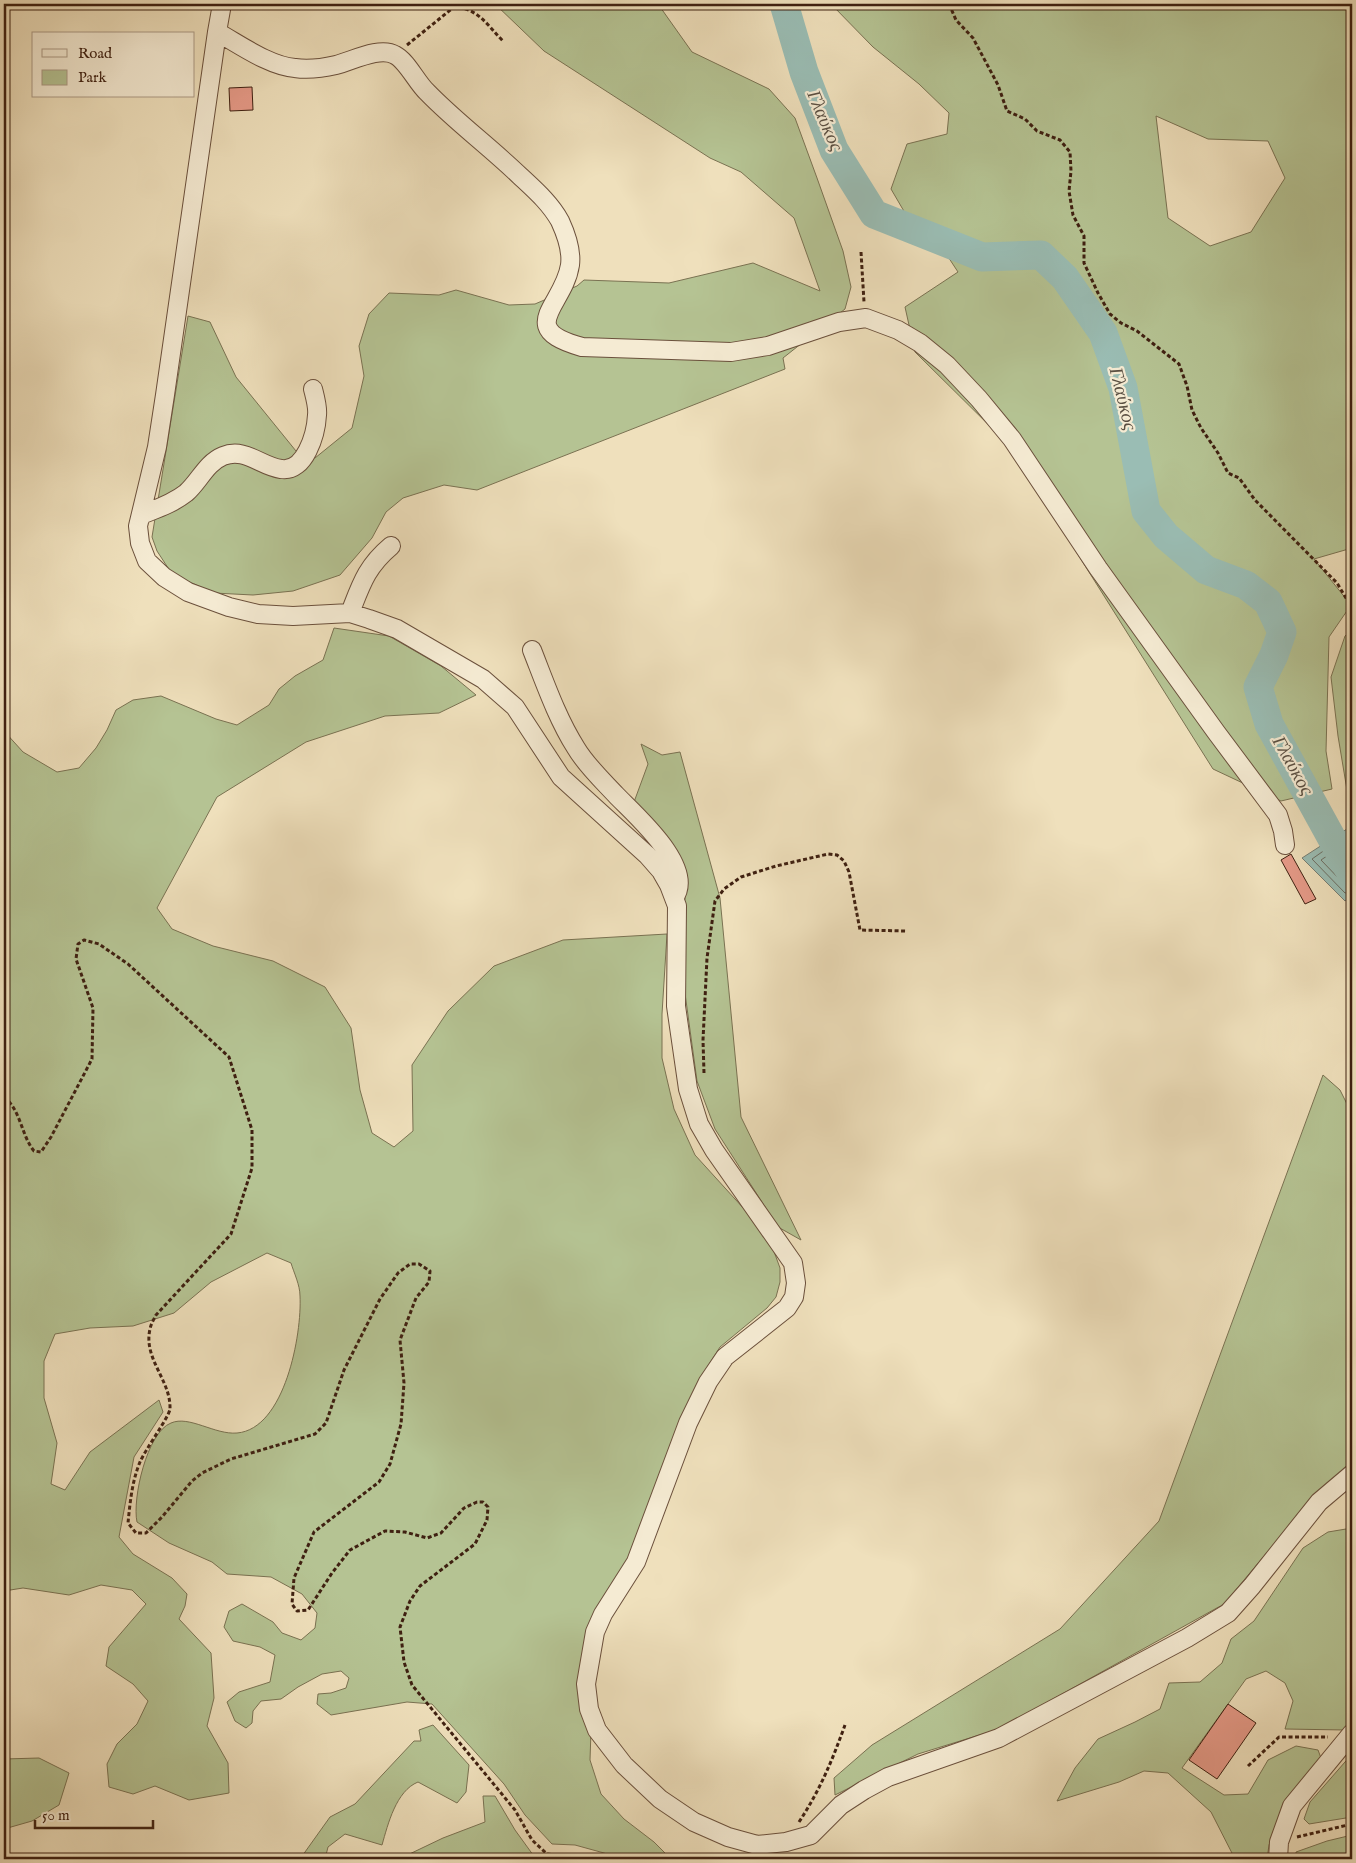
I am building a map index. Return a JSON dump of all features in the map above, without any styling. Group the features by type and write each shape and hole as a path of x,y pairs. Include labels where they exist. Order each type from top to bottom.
{"street":[{"path":"222,4 216,32 157,446 138,526 140,543 147,561 164,577 188,592 229,608 258,614 293,616 350,613 397,629 482,680 515,707 562,777 647,855 661,871 669,885 676,906 676,1006 688,1089 700,1124 714,1150 793,1263 796,1283 794,1296 787,1308 725,1357 708,1382 688,1423 636,1562 603,1614 595,1632 586,1684 589,1709 597,1730 624,1764 660,1799 694,1822 728,1837 757,1845 786,1842 811,1836 841,1805 888,1777 999,1738 1187,1638 1228,1613 1319,1502 1352,1474"},
{"path":"216,32 275,63 294,68 312,69 337,65 371,54 385,52 395,54 426,92 546,200 560,222 570,248 570,265 563,284 546,317 546,326 551,335 563,342 582,347 731,352 768,346 839,322 866,318 898,330 920,344 947,365 1012,439 1098,568 1278,815 1285,845"},
{"path":"141,515 171,503 186,493 210,465 223,456 238,454 252,456 270,466 282,469 292,468 300,463 310,446 317,414 313,389"},
{"path":"350,613 367,571 380,555 391,546"},
{"path":"532,650 562,723 576,749 654,834 672,861 680,887 674,898"},
{"path":"1278,1851 1292,1806 1350,1736"}],"path":[{"path":"949,4 956,20 974,38 998,85 1007,111 1025,119 1037,131 1060,140 1070,152 1071,171 1068,191 1073,215 1084,236 1084,262 1110,314 1121,323 1137,331 1179,364 1187,386 1192,410 1201,428 1218,452 1228,473 1239,478 1255,500 1337,584 1352,608"},
{"path":"395,54 454,7 474,11 504,41"},
{"path":"860,252 866,318"},
{"path":"704,1077 703,1040 707,958 715,901 724,888 741,877 776,866 828,854 837,855 844,861 850,872 860,930 906,931"},
{"path":"4,1097 12,1104 29,1144 34,1151 41,1152 51,1137 92,1059 93,1008 76,959 78,944 84,940 99,944 128,964 229,1057 252,1130 252,1168 231,1234 156,1315 150,1328 150,1352 170,1397 170,1413 153,1436 139,1463 130,1500 128,1523 136,1533 146,1533 162,1518 192,1481 202,1473 231,1459 315,1434 326,1423 344,1370 380,1299 398,1273 410,1264 420,1264 430,1272 429,1282 416,1298 400,1340 404,1383 401,1424 390,1464 379,1482 314,1532 294,1578 292,1604 297,1611 308,1610 332,1573 350,1550 385,1531 405,1532 427,1538 441,1533 464,1508 476,1502 483,1502 488,1507 487,1520 475,1544 420,1586 410,1601 400,1627 404,1662 412,1685 515,1810 532,1840 547,1854 586,1859"},
{"path":"786,1842 815,1798 828,1772 845,1726"},
{"path":"1248,1766 1279,1737 1350,1736"},
{"path":"1278,1851 1352,1824"}],"green space":[{"path":"495,4 658,4 692,52 769,89 795,118 843,251 851,287 845,309 783,358 785,369 477,490 444,485 403,498 386,512 372,538 340,575 293,591 253,595 214,593 172,574 157,551 152,537 188,316 210,322 236,377 296,451 315,458 352,428 364,376 359,346 369,314 389,293 439,295 456,290 509,305 535,304 577,286 584,280 669,283 753,263 820,291 794,218 741,172 710,158 544,51"},
{"path":"831,4 1352,4 1352,548 1314,559 1351,605 1329,637 1326,751 1332,789 1281,801 1213,769 1009,445 915,352 905,307 958,272 939,243 905,213 891,189 907,144 947,134 949,113 919,84 873,47","holes":["1156,116 1208,139 1268,141 1285,178 1251,232 1210,246 1168,218"]},
{"path":"334,628 389,636 441,666 476,695 439,713 385,716 306,742 217,797 157,908 172,929 213,946 273,961 325,987 351,1028 360,1090 372,1133 394,1147 413,1131 412,1065 448,1011 494,966 563,940 667,934 662,1014 662,1058 674,1109 695,1155 755,1221 772,1246 780,1268 780,1282 776,1297 767,1308 720,1347 699,1380 632,1557 595,1614 590,1760 601,1794 624,1819 654,1842 671,1859 618,1859 575,1845 552,1844 525,1815 504,1784 432,1704 407,1702 331,1715 317,1704 318,1694 331,1693 346,1688 349,1678 341,1671 322,1674 281,1699 261,1701 253,1711 252,1723 246,1728 235,1721 227,1702 239,1692 270,1682 275,1655 260,1647 233,1641 224,1627 229,1611 242,1604 273,1622 282,1633 301,1640 315,1628 317,1613 302,1594 271,1577 227,1574 212,1562 169,1543 137,1522 136,1512 143,1467 148,1452 162,1429 171,1423 186,1421 220,1431 237,1433 254,1428 267,1415 279,1398 294,1355 300,1313 300,1292 291,1263 267,1253 211,1282 174,1313 133,1326 90,1328 55,1334 44,1361 44,1398 57,1443 51,1484 65,1490 90,1452 159,1400 163,1412 134,1457 119,1537 133,1554 172,1578 187,1594 185,1606 179,1619 211,1653 214,1698 207,1726 228,1763 229,1793 189,1800 155,1786 133,1794 109,1787 107,1764 117,1744 137,1724 148,1701 133,1684 106,1666 109,1647 146,1604 132,1590 101,1585 69,1595 23,1588 4,1591 4,1086 7,1083 4,1081 4,731 23,752 57,772 79,768 96,748 116,710 133,700 161,696 216,719 237,725 269,705 279,689 295,676 323,660"},
{"path":"1352,629 1352,807 1348,796 1338,736 1331,677 1345,636"},
{"path":"641,744 662,755 680,752 720,898 741,1117 801,1240 778,1227 715,1129 697,1081 684,986 681,915 685,899 682,874 634,802 648,764"},
{"path":"1323,1075 1340,1090 1352,1114 1352,1463 1305,1507 1224,1604 999,1729 918,1754 835,1795 834,1778 872,1745 1060,1629 1159,1521"},
{"path":"1352,1528 1352,1725 1345,1730 1285,1729 1293,1701 1285,1683 1266,1671 1246,1679 1182,1768 1224,1795 1248,1794 1268,1760 1296,1746 1318,1750 1321,1758 1285,1800 1269,1845 1267,1859 1235,1859 1211,1812 1168,1773 1144,1771 1119,1782 1057,1801 1075,1768 1098,1739 1160,1709 1169,1683 1200,1682 1222,1663 1231,1639 1254,1621 1303,1548 1328,1532"},
{"path":"433,1725 469,1765 466,1792 457,1803 418,1782 410,1786 399,1800 390,1818 382,1845 345,1834 328,1847 325,1859 300,1859 330,1817 355,1804 414,1741 421,1741 419,1730"},
{"path":"1352,1754 1352,1817 1309,1824 1304,1819 1310,1802"},
{"path":"39,1758 69,1773 59,1805 32,1821 4,1829 4,1759"},
{"path":"483,1796 495,1796 515,1830 536,1859 399,1859 443,1838 485,1822"},
{"path":"1352,1835 1352,1859 1296,1859 1296,1852 1327,1841"}],"water":[{"path":"1350,827 1352,831 1352,896 1345,901 1302,858"}],"building":[{"path":"252,87 253,110 230,111 229,88"},
{"path":"1291,854 1316,899 1305,904 1281,860"},
{"path":"1228,1704 1256,1723 1217,1779 1189,1760"}],"waterway":[{"name":"Γλαύκος","path":"784,4 804,72 834,150 874,214 982,257 1041,255 1065,278 1103,333 1123,388 1146,511 1166,536 1206,570 1246,585 1268,602 1282,632 1274,655 1258,687 1269,724 1352,875"}]}
